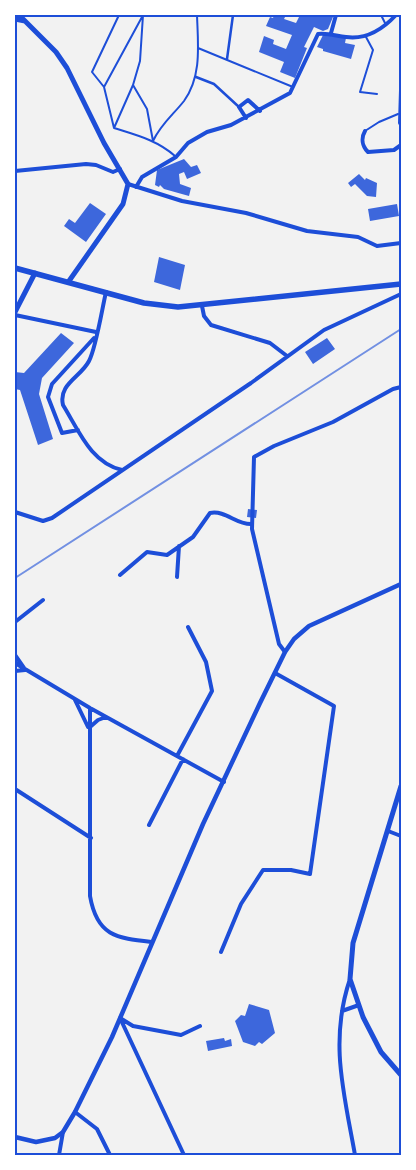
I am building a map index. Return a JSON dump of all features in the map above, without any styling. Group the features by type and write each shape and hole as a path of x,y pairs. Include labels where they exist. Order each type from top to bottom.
{"main road":[{"path":"19,15 56,52 67,68 128,184 123,204 69,281"},
{"path":"15,19 25,22"},
{"path":"15,268 157,306 202,306 401,284"},
{"path":"15,314 35,273"},
{"path":"401,786 353,943 350,979 358,1005 381,1052 401,1076"}],"street":[{"path":"227,59 233,15"},
{"path":"331,33 336,15"},
{"path":"136,187 142,177 176,157 188,143 206,132 246,118 290,93 318,34 331,33 348,38 366,37 386,26 396,15"},
{"path":"196,77 214,84 239,107 246,118"},
{"path":"365,131 362,137 364,148 368,152 394,150 401,144 398,114 401,90"},
{"path":"239,107 248,100 260,110"},
{"path":"15,171 86,164 96,165 113,172 120,169"},
{"path":"128,184 182,201 246,213 307,231 358,237 377,246 401,243"},
{"path":"106,292 89,361 64,390 62,399 63,406 100,461 122,470"},
{"path":"15,512 43,522 52,518 338,322 401,294"},
{"path":"202,306 204,316 211,325 270,343 287,356"},
{"path":"15,314 96,332"},
{"path":"78,430 62,432 48,397 52,384 95,338"},
{"path":"285,652 279,644 252,524 254,457 257,454 333,422 393,389 401,387"},
{"path":"120,575 147,552 167,555 193,537 210,512 218,511 242,524 252,524"},
{"path":"177,577 179,546"},
{"path":"15,1137 26,1142 41,1142 55,1138 63,1132 75,1112 120,1018 224,782 275,672 294,639 309,626 401,584"},
{"path":"15,622 43,600"},
{"path":"177,756 201,716 212,691 206,662 188,627"},
{"path":"15,655 25,670"},
{"path":"15,663 74,699 224,782"},
{"path":"15,671 25,670"},
{"path":"222,952 241,904 263,870 291,870 310,874 334,706 275,672"},
{"path":"74,699 89,729"},
{"path":"83,714 90,708"},
{"path":"90,708 90,896 93,912 110,934 120,938 152,942"},
{"path":"89,729 92,724 106,717"},
{"path":"149,825 183,759"},
{"path":"15,789 91,838"},
{"path":"388,831 401,836"},
{"path":"350,979 342,1011 338,1059 355,1155"},
{"path":"342,1011 358,1005"},
{"path":"120,1018 133,1026 181,1035 200,1026"},
{"path":"120,1018 184,1155"},
{"path":"75,1112 97,1129 110,1155"},
{"path":"60,1155 63,1132"}],"lane":[{"path":"114,128 104,87 92,72 119,15"},
{"path":"104,87 143,15"},
{"path":"114,128 133,85 140,61 143,15"},
{"path":"153,141 161,125 184,100 196,77 198,48 197,15"},
{"path":"381,15 386,26"},
{"path":"366,37 373,50 360,92 377,94"},
{"path":"198,48 293,88"},
{"path":"133,85 147,109 153,141"},
{"path":"365,131 379,122 398,114"},
{"path":"114,128 164,146 176,157"}],"building":[{"path":"274,15 286,15 284,19 296,23 300,15 328,15 333,17 328,29 323,31 314,27 304,47 307,48 295,78 280,72 284,62 259,52 264,36 274,40 273,44 286,49 292,35 266,26 270,17 273,18"},
{"path":"323,35 346,38 345,43 355,45 351,59 323,51 323,49 317,47"},
{"path":"184,159 191,167 197,165 201,173 187,179 184,172 179,174 180,184 191,188 189,196 164,189 160,185 159,187 155,185 157,170"},
{"path":"359,174 365,180 366,178 377,183 376,197 367,196 355,184 351,187 348,183"},
{"path":"90,203 106,214 86,242 64,226 69,219 75,223"},
{"path":"397,204 399,216 370,221 368,209"},
{"path":"159,257 185,265 180,290 154,282"},
{"path":"61,333 74,343 42,378 39,394 53,439 38,445 20,390 15,389 15,372 24,373"},
{"path":"327,338 335,349 313,364 305,352"},
{"path":"248,509 257,510 256,518 247,517"},
{"path":"249,1004 269,1010 275,1033 262,1044 259,1042 255,1046 243,1042 235,1021 241,1015 245,1016"},
{"path":"224,1038 225,1041 231,1039 232,1046 208,1051 206,1041"}],"railway":[{"path":"15,578 401,329"}]}
